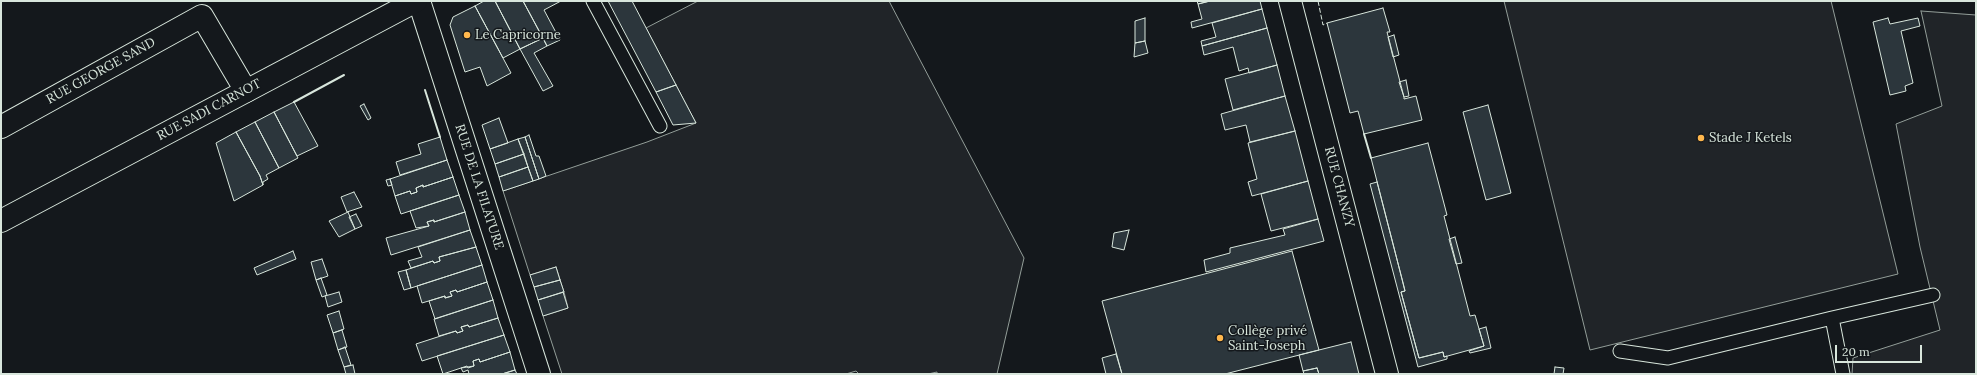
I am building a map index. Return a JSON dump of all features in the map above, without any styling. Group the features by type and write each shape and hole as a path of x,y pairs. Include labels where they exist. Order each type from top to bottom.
{"street":[{"name":"RUE CHANZY","path":"1290,1 1387,374"},
{"name":"RUE SADI CARNOT","path":"1,220 410,3"},
{"name":"RUE DE LA FILATURE","path":"410,3 539,374"},
{"name":"RUE GEORGE SAND","path":"1,127 202,16 246,91"}],"lane":[{"path":"594,1 660,126"},
{"path":"1620,351 1668,358 1933,295"},
{"path":"1832,318 1843,374"}],"shaded area":[{"path":"698,1 889,1 1024,258 997,374 937,374 937,372 928,374 859,374 856,371 846,374 562,374 543,316 568,308 556,267 530,275 503,191 647,142 696,123 646,28"},
{"name":"Stade J Ketels","path":"1504,1 1831,1 1898,274 1590,350"},
{"path":"1921,11 1976,15 1976,374 1852,374 1853,358 1940,330 1920,247 1896,124 1942,106"}],"building":[{"path":"484,1 495,1 520,49 503,58 475,6"},
{"path":"495,1 523,1 543,38 520,49"},
{"path":"523,1 561,1 544,10 560,40 547,46"},
{"path":"608,1 632,1 676,85 656,92"},
{"path":"1197,1 1210,1 1198,4"},
{"path":"1210,1 1260,1 1262,9 1192,28 1191,22 1202,19 1198,4"},
{"path":"475,6 511,73 487,86 480,67 465,72 450,25 453,17"},
{"path":"1383,8 1390,32 1387,32 1404,99 1416,96 1422,120 1364,134 1358,111 1350,113 1327,23"},
{"path":"1262,9 1267,28 1202,46 1201,41 1216,37 1212,23"},
{"path":"1145,18 1145,41 1135,43 1135,21"},
{"path":"1888,18 1890,24 1918,18 1920,26 1901,31 1913,83 1905,86 1906,91 1890,95 1873,22"},
{"path":"1267,28 1277,65 1249,73 1248,68 1239,71 1233,47 1204,55 1202,46"},
{"path":"1394,35 1399,55 1393,57 1388,37"},
{"path":"543,38 547,46 534,53 553,86 543,91 520,49"},
{"path":"1145,41 1148,53 1134,57 1135,43"},
{"path":"1277,65 1285,96 1233,110 1225,79"},
{"path":"1406,80 1409,96 1404,97 1399,82"},
{"path":"676,85 696,123 673,125 656,92"},
{"path":"1285,96 1295,131 1250,142 1246,125 1225,130 1221,114"},
{"path":"294,102 318,146 297,156 274,112"},
{"path":"364,104 371,118 368,120 360,106"},
{"path":"1488,105 1511,193 1486,200 1463,112"},
{"path":"274,112 298,158 279,168 255,122"},
{"path":"499,118 508,143 490,149 482,125"},
{"path":"255,122 279,168 266,175 268,179 263,182 263,185 260,176 236,132"},
{"path":"1295,131 1308,181 1252,196 1248,182 1257,179 1248,143"},
{"path":"236,132 260,176 263,185 234,201 216,143"},
{"path":"529,135 536,156 539,156 546,176 539,179 525,137"},
{"path":"440,137 447,160 400,175 396,162 421,154 418,144"},
{"path":"525,137 539,179 533,181 518,139"},
{"path":"518,139 524,154 495,164 490,149"},
{"path":"1428,143 1447,215 1444,216 1470,316 1475,315 1484,346 1444,357 1443,352 1419,358 1401,292 1405,291 1371,158"},
{"path":"524,154 528,167 499,177 495,164"},
{"path":"447,160 453,177 423,187 423,185 416,188 417,192 411,194 410,191 395,196 390,179"},
{"path":"528,167 533,181 503,191 499,177"},
{"path":"453,177 459,195 401,214 395,196 410,191 411,194 417,192 416,188 423,185 423,187"},
{"path":"390,179 392,185 388,186 386,180"},
{"path":"1308,181 1318,219 1271,231 1261,194"},
{"path":"1377,182 1405,291 1401,292 1419,358 1443,352 1444,357 1447,356 1447,359 1418,367 1370,184"},
{"path":"354,192 362,207 347,212 341,197"},
{"path":"459,195 465,212 434,222 434,220 427,222 429,226 416,228 410,211"},
{"path":"348,212 355,229 339,237 329,221"},
{"path":"465,212 470,230 391,255 386,238 429,226 427,222 434,220 434,222"},
{"path":"356,214 362,226 355,229 349,217"},
{"path":"1318,219 1324,241 1206,272 1204,260 1230,253 1230,248 1285,235 1283,229"},
{"path":"470,230 476,247 439,257 440,261 434,263 433,261 411,268 408,261 422,257 418,247"},
{"path":"1129,230 1124,250 1112,247 1114,233"},
{"path":"1455,237 1462,263 1456,264 1449,239"},
{"path":"476,247 482,265 411,288 406,270 433,261 434,263 440,261 439,257"},
{"path":"293,251 296,259 257,275 254,268"},
{"name":"Collège privé Saint-Joseph","path":"1292,251 1319,350 1225,374 1122,374 1102,301"},
{"path":"322,259 328,276 316,280 311,262"},
{"path":"482,265 487,282 457,292 456,290 450,292 452,296 445,298 445,296 422,303 417,286"},
{"path":"556,267 560,280 534,287 530,275"},
{"path":"406,270 411,288 404,290 398,272"},
{"path":"321,278 327,295 322,297 316,280"},
{"path":"560,280 564,292 538,300 534,287"},
{"path":"487,282 493,300 435,319 429,301 445,296 445,298 452,296 450,292 456,290 457,292"},
{"path":"339,292 342,302 328,307 325,296"},
{"path":"563,292 568,308 543,316 538,300"},
{"path":"493,300 498,318 469,327 468,325 461,327 463,331 457,333 456,331 439,336 434,319"},
{"path":"339,311 344,329 333,333 327,315"},
{"path":"498,318 504,335 422,361 416,344 456,331 457,333 463,331 461,327 468,325 469,327"},
{"path":"1486,327 1491,348 1470,353 1469,351 1484,346 1479,329"},
{"path":"342,330 347,347 338,350 333,333"},
{"path":"504,335 510,352 480,362 479,359 473,361 474,366 468,368 467,366 443,374 437,356"},
{"path":"1351,342 1359,374 1319,374 1317,368 1303,371 1299,355"},
{"path":"345,347 351,365 344,367 338,350"},
{"path":"510,352 515,370 502,374 469,374 468,370 463,372 461,368 474,366 473,361 479,359 480,362"},
{"path":"1116,354 1122,374 1106,374 1102,358"},
{"path":"353,365 355,374 346,374 344,367"},
{"path":"1555,367 1564,368 1563,374 1554,374"},
{"path":"1317,368 1319,374 1304,374 1303,371"},
{"path":"515,370 517,374 502,374"}],"fence":[{"path":"1318,1 1323,25 1327,23"}],"wall":[{"path":"294,102 344,75"},
{"path":"425,90 440,137"},
{"path":"1364,134 1371,158"}],"place":[{"name":"Le Capricorne","path":"467,35"},
{"name":"Stade J Ketels","path":"1701,138"},
{"name":"Collège privé Saint-Joseph","path":"1220,338"}]}
